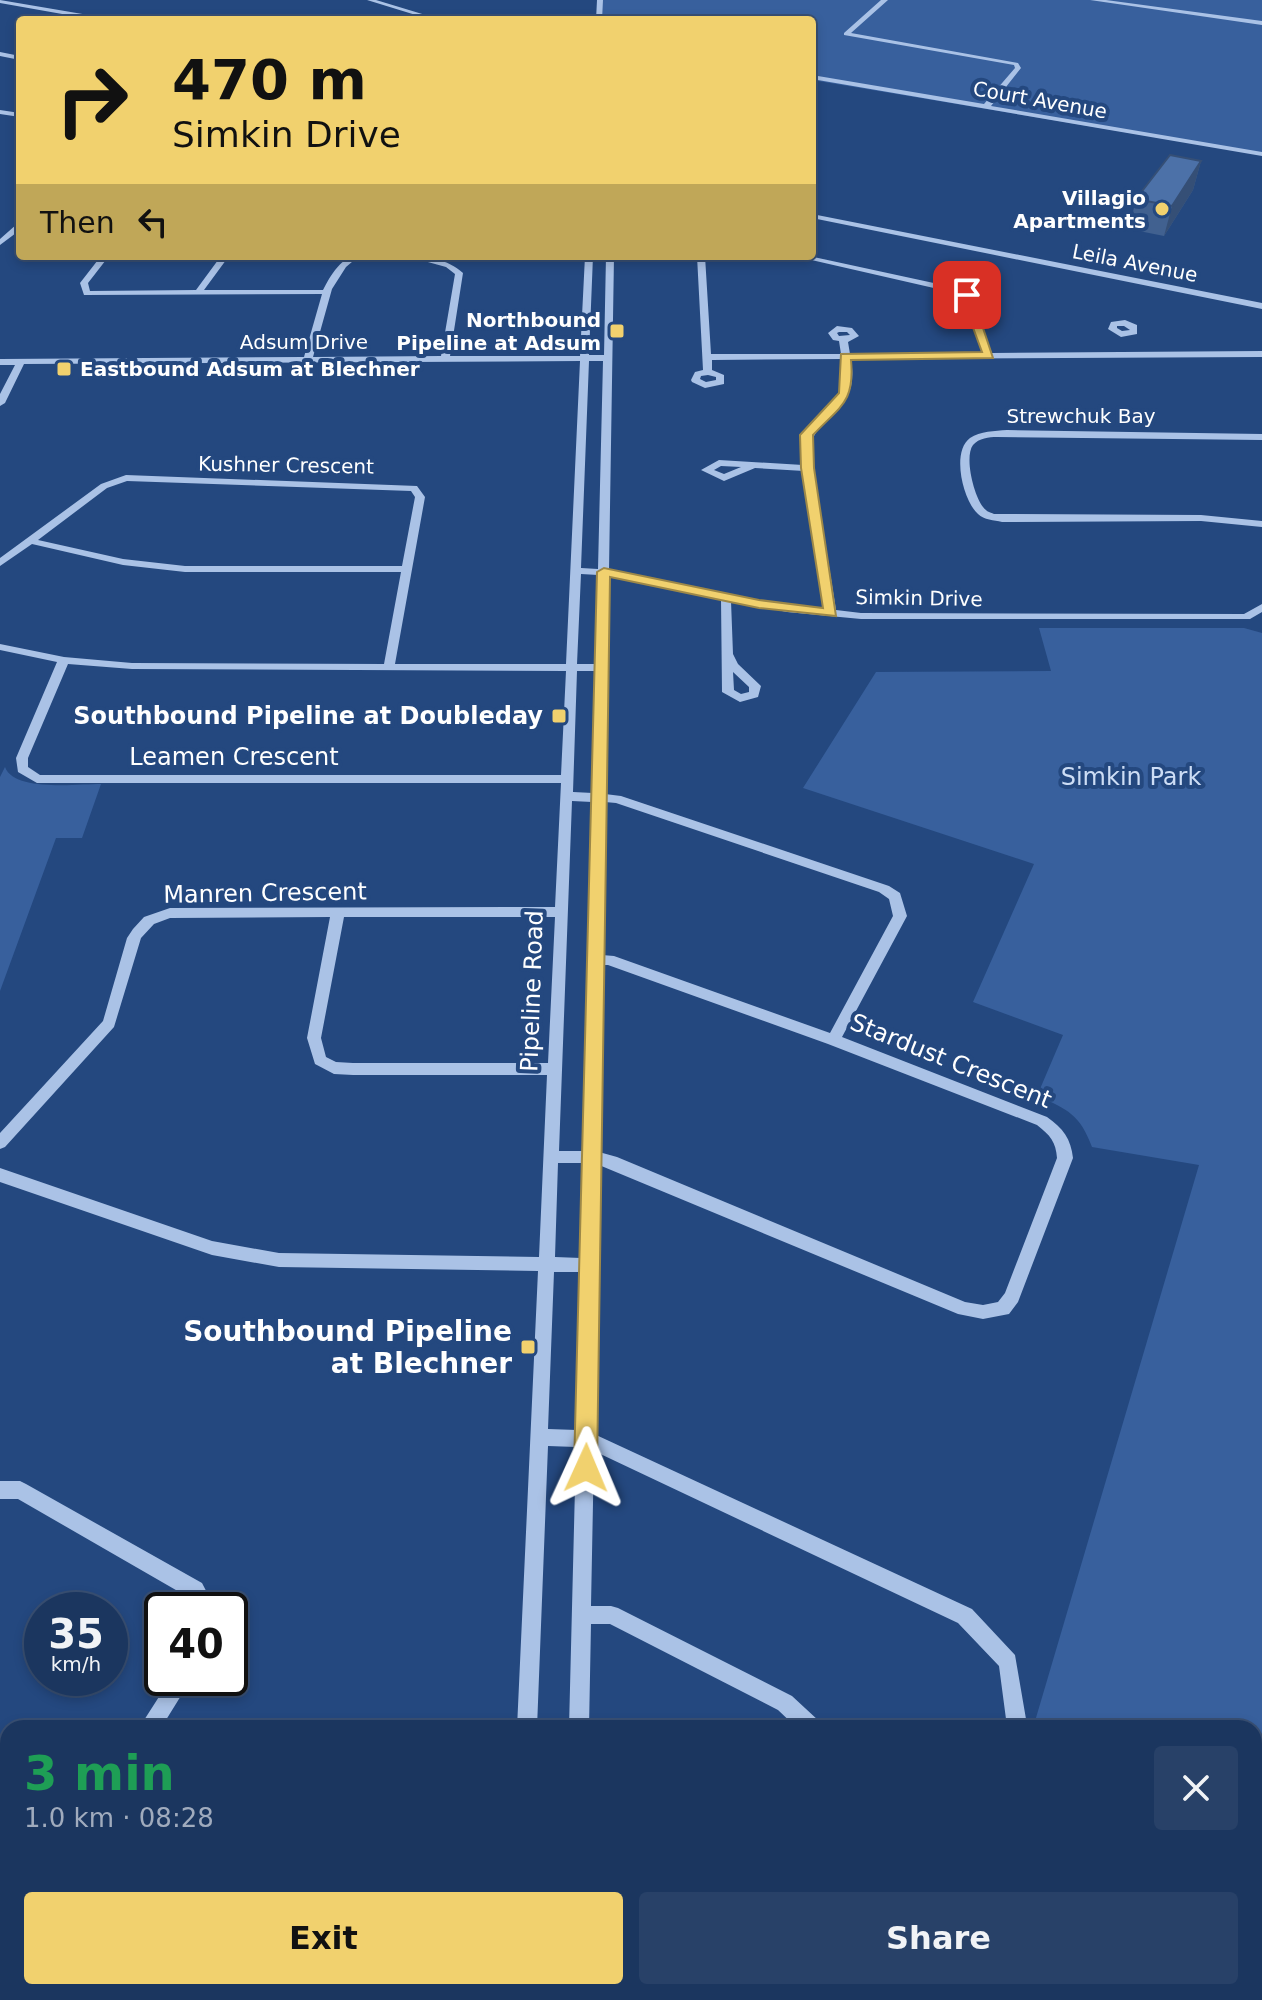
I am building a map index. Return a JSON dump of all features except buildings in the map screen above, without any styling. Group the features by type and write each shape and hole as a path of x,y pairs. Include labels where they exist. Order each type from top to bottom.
{"street":[{"path":"370,0 421,16"},
{"path":"885,0 846,34 1016,64 1018,68 986,107"},
{"path":"1093,0 1262,23"},
{"path":"0,1 84,16"},
{"name":"Court Avenue","path":"816,78 1262,154"},
{"name":"Leila Avenue","path":"816,209 1262,297"},
{"name":"Leila Avenue","path":"816,217 1262,306"},
{"path":"0,243 16,229"},
{"path":"102,260 84,283 87,293 325,292"},
{"path":"198,293 222,260"},
{"path":"308,360 325,292 337,270 350,260"},
{"path":"427,260 449,265 459,273 445,359"},
{"name":"Pipeline Road","path":"527,1720 589,260"},
{"path":"579,1720 610,260"},
{"path":"701,260 708,372"},
{"path":"816,260 963,292 989,355"},
{"path":"1125,334 1135,355"},
{"path":"831,613 808,468 807,435 848,386 843,340"},
{"path":"708,357 1262,354"},
{"name":"Adsum Drive","path":"0,362 607,358"},
{"path":"0,403 21,362"},
{"name":"Strewchuk Bay","path":"1262,437 992,434 969,444 964,458 978,508 985,515 1002,519 1201,518 1262,524"},
{"path":"754,465 808,468"},
{"name":"Kushner Crescent","path":"0,563 104,486 126,478 397,485 414,488 420,497 389,667"},
{"path":"30,541 123,562 185,569 405,569"},
{"name":"Simkin Drive","path":"575,571 604,572 726,597 831,613 915,617 1246,617 1262,607"},
{"path":"726,597 726,652"},
{"path":"0,647 64,660 189,668 602,668"},
{"name":"Leamen Crescent","path":"64,660 22,758 22,769 37,779 567,779"},
{"path":"566,796 599,796 640,806 884,889 895,896 900,916 833,1040"},
{"name":"Manren Crescent","path":"0,1143 93,1045 109,1023 134,938 140,927 153,917 170,913 561,912"},
{"path":"338,913 314,1038 320,1060 334,1068 353,1069 555,1069"},
{"name":"Stardust Crescent","path":"551,1157 592,1157 612,1162 964,1309 983,1312 1003,1309 1012,1297 1065,1158 1064,1145 1058,1132 1042,1121 833,1040 609,960 596,960"},
{"path":"0,1175 212,1248 279,1260 590,1265"},
{"path":"539,1437 586,1439 965,1616 1008,1662 1016,1720"},
{"path":"0,1490 20,1490 196,1592"},
{"path":"583,1615 611,1615 624,1621 785,1703 803,1720"},
{"path":"154,1720 170,1696"}],"green space":[{"path":"601,0 1262,0 1262,155 816,81 816,16 600,16"},
{"name":"Simkin Park","path":"1039,628 1244,628 1262,633 1262,1720 1035,1720 1199,1165 1092,1147 1083,1127 1072,1114 1037,1096 1063,1035 973,1002 1034,864 803,788 876,672 1051,671"},
{"path":"5,767 11,775 33,783 101,784 82,838 56,838 0,991 0,777"}],"place":[{"name":"Villagio Apartments","path":"1162,209"},
{"name":"Northbound Pipeline at Adsum","path":"617,331"},
{"name":"Eastbound Adsum at Blechner","path":"64,369"},
{"name":"Southbound Pipeline at Doubleday","path":"559,716"},
{"name":"Southbound Pipeline at Blechner","path":"528,1347"}],"route":[{"path":"586,1468 604,572 759,604 831,613 805,447 807,435 813,424 838,404 848,386 845,357 989,355 967,295"}]}
